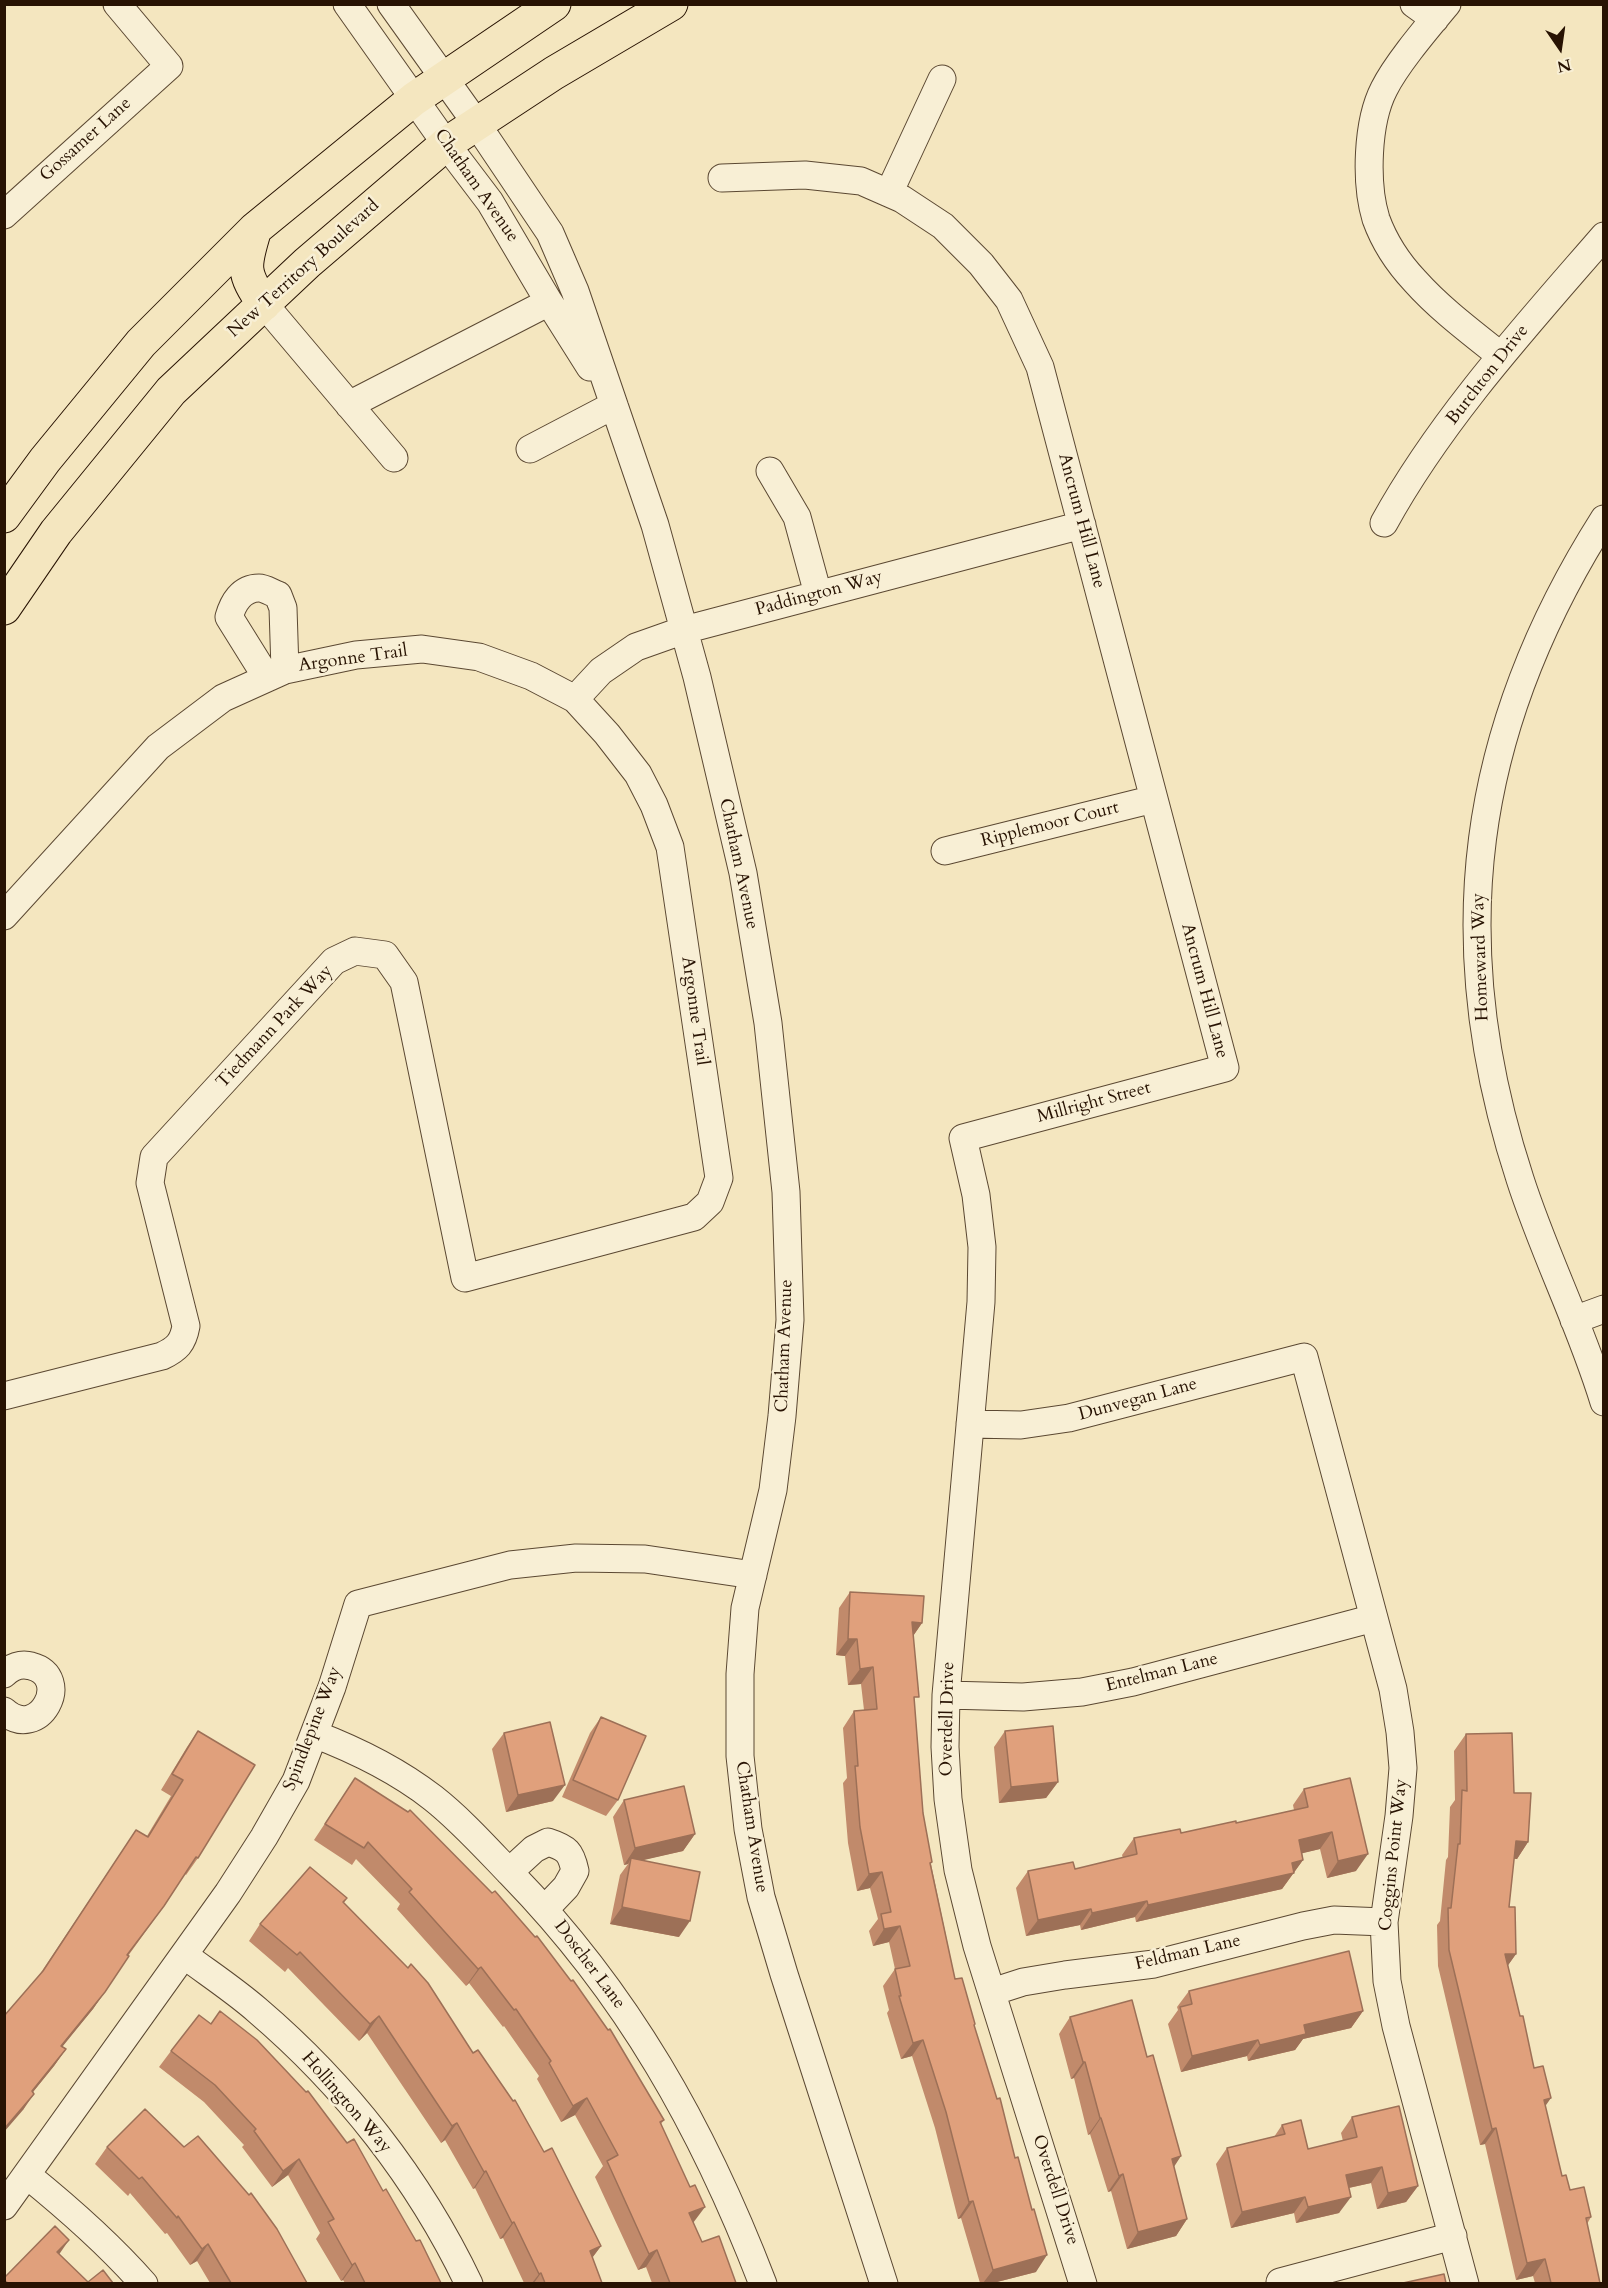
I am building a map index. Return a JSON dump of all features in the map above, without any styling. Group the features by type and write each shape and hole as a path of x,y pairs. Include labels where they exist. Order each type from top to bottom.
{"main road":[{"path":"4,516 45,460 141,343 255,229 414,99 554,4"},
{"name":"New Territory Boulevard","path":"4,608 56,532 171,391 307,263 446,144 554,73 671,4"},
{"path":"255,229 247,256 247,273 250,284 264,304"}],"street":[{"name":"Gossamer Lane","path":"4,215 169,66 117,4"},
{"name":"Chatham Avenue","path":"347,4 490,202 549,303 614,405"},
{"name":"Chatham Avenue","path":"391,4 476,123 550,233 576,291 655,525 684,630 742,873 768,1023 786,1192 790,1320 773,1491 745,1608 740,1674 740,1756 747,1829 761,1896 784,1974 884,2283"},
{"path":"1432,9 1384,88 1373,118 1369,150 1376,219 1393,252 1414,280 1437,303 1501,356"},
{"path":"889,193 942,79"},
{"name":"Ancrum Hill Lane","path":"722,178 805,175 861,181 902,199 943,226 981,264 1009,300 1040,367 1225,1068"},
{"name":"Burchton Drive","path":"1384,523 1406,482 1501,356 1604,236"},
{"path":"350,405 549,303"},
{"path":"264,304 394,458"},
{"path":"530,448 614,405"},
{"path":"770,471 796,517 818,594"},
{"name":"Homeward Way","path":"1604,519 1578,560 1553,607 1523,674 1506,724 1492,776 1482,830 1478,882 1477,954 1482,1019 1494,1092 1520,1181 1604,1402"},
{"name":"Paddington Way","path":"575,699 601,671 636,647 684,630 1082,525"},
{"name":"Argonne Trail","path":"4,916 158,747 223,698 276,674 356,655 422,649 479,657 531,676 575,699 607,734 638,774 654,805 670,847 719,1178 710,1202"},
{"name":"Ripplemoor Court","path":"945,851 1154,799"},
{"name":"Tiedmann Park Way","path":"4,1396 162,1356 177,1349 184,1339 186,1326 150,1183 154,1157 334,962 355,951 385,955 404,982 465,1278 693,1217 710,1202"},
{"name":"Millright Street","path":"963,1138 1225,1068"},
{"name":"Overdell Drive","path":"963,1138 976,1195 982,1248 981,1302 946,1695 945,1747 948,1789 958,1870 977,1946 1083,2283"},
{"path":"1574,1320 1604,1309"},
{"name":"Dunvegan Lane","path":"970,1424 1021,1425 1069,1418 1304,1357"},
{"name":"Coggins Point Way","path":"1304,1357 1393,1689 1400,1732 1402,1768 1399,1816 1384,1922 1388,1981 1396,2026 1465,2283"},
{"name":"Spindlepine Way","path":"4,2206 228,1893 264,1837 296,1781 332,1687 358,1604 510,1565 576,1558 645,1559 753,1575"},
{"name":"Entelman Lane","path":"946,1695 1023,1697 1082,1692 1133,1682 1374,1618"},
{"path":"4,1674 18,1665 28,1665 38,1669 46,1676 51,1686 51,1696 47,1707 30,1719 10,1716 4,1711"},
{"name":"Doscher Lane","path":"314,1734 354,1749 433,1798 466,1828 545,1909 610,1991 657,2060 701,2139 738,2220 763,2283"},
{"path":"509,1872 534,1849 548,1842 562,1846 572,1856 575,1871 566,1887 545,1909"},
{"name":"Feldman Lane","path":"992,1992 1023,1982 1154,1964 1334,1920 1384,1922"},
{"name":"Hollington Way","path":"184,1955 256,2009 347,2099 398,2163 451,2245 469,2283"},
{"path":"27,2175 70,2210 144,2283"},
{"path":"1280,2282 1453,2236"}],"building":[{"path":"850,1592 924,1596 922,1623 912,1622 919,1697 914,1697 923,1813 932,1862 930,1863 955,1979 962,1978 974,2025 997,2099 1000,2098 1015,2158 1018,2157 1047,2255 993,2270 973,2201 969,2202 946,2112 923,2040 913,2043 899,1996 901,1996 895,1969 910,1966 900,1926 884,1929 881,1914 891,1912 882,1872 869,1874 860,1827 855,1766 858,1766 854,1711 877,1709 873,1667 860,1669 857,1639 848,1639"},
{"path":"601,1717 646,1736 618,1800 573,1780"},
{"path":"550,1722 565,1785 518,1795 504,1733"},
{"path":"1053,1726 1058,1782 1011,1787 1005,1731"},
{"path":"198,1731 255,1765 198,1858 196,1857 164,1906 127,1955 129,1956 105,1992 61,2046 66,2049 32,2091 34,2094 4,2129 4,2016 43,1971 136,1830 148,1837 183,1780 172,1774"},
{"path":"1512,1733 1514,1793 1531,1793 1528,1842 1516,1841 1509,1907 1515,1907 1516,1954 1505,1954 1520,2016 1523,2016 1534,2068 1543,2066 1551,2098 1544,2100 1562,2176 1566,2175 1570,2190 1584,2187 1591,2217 1586,2218 1600,2283 1551,2283 1545,2259 1527,2263 1496,2128 1492,2129 1449,1950 1448,1908 1451,1908 1458,1844 1460,1844 1462,1790 1467,1791 1466,1734"},
{"path":"355,1778 408,1812 410,1810 492,1893 495,1891 535,1937 537,1936 571,1981 573,1980 608,2030 610,2029 664,2120 660,2122 690,2187 695,2185 705,2207 689,2213 702,2242 719,2236 736,2283 670,2283 657,2250 649,2254 607,2161 618,2155 587,2098 573,2106 549,2063 551,2061 516,2009 514,2010 481,1967 478,1969 409,1892 412,1889 368,1842 364,1848 325,1824"},
{"path":"1350,1778 1368,1854 1338,1861 1332,1832 1299,1840 1303,1860 1292,1863 1294,1873 1148,1905 1147,1901 1092,1913 1091,1909 1038,1920 1028,1871 1073,1862 1075,1869 1137,1854 1134,1838 1180,1829 1181,1833 1308,1807 1304,1789"},
{"path":"684,1786 695,1834 635,1848 624,1800"},
{"path":"631,1858 700,1872 690,1921 622,1907"},
{"path":"310,1867 347,1898 343,1902 408,1968 411,1964 428,1983 473,2053 478,2050 513,2101 515,2100 544,2152 552,2148 601,2246 590,2251 602,2283 545,2283 486,2171 484,2172 457,2123 452,2126 379,2016 370,2024 300,1952 297,1955 260,1924"},
{"path":"1349,1951 1363,2011 1304,2025 1306,2034 1260,2045 1258,2040 1192,2056 1180,2007 1192,2004 1189,1991"},
{"path":"1132,2000 1147,2057 1153,2055 1181,2156 1172,2159 1187,2219 1138,2232 1123,2174 1119,2176 1070,2017"},
{"path":"220,2011 257,2040 306,2092 308,2091 347,2143 354,2139 383,2191 386,2189 416,2241 420,2240 441,2283 365,2283 355,2263 352,2265 328,2222 334,2219 299,2159 283,2171 254,2131 256,2129 215,2085 171,2051 199,2015 211,2024"},
{"path":"1399,2106 1418,2186 1388,2193 1382,2167 1346,2175 1351,2197 1308,2207 1305,2197 1242,2212 1227,2148 1285,2134 1282,2125 1301,2120 1308,2149 1357,2137 1352,2117"},
{"path":"145,2109 184,2147 198,2136 249,2195 251,2193 277,2229 307,2283 231,2283 208,2244 202,2249 178,2216 177,2218 142,2177 139,2179 107,2147"},
{"path":"55,2226 69,2240 57,2252 88,2282 103,2270 113,2283 8,2283 4,2280"},
{"path":"1444,2274 1446,2283 1403,2283"}]}
